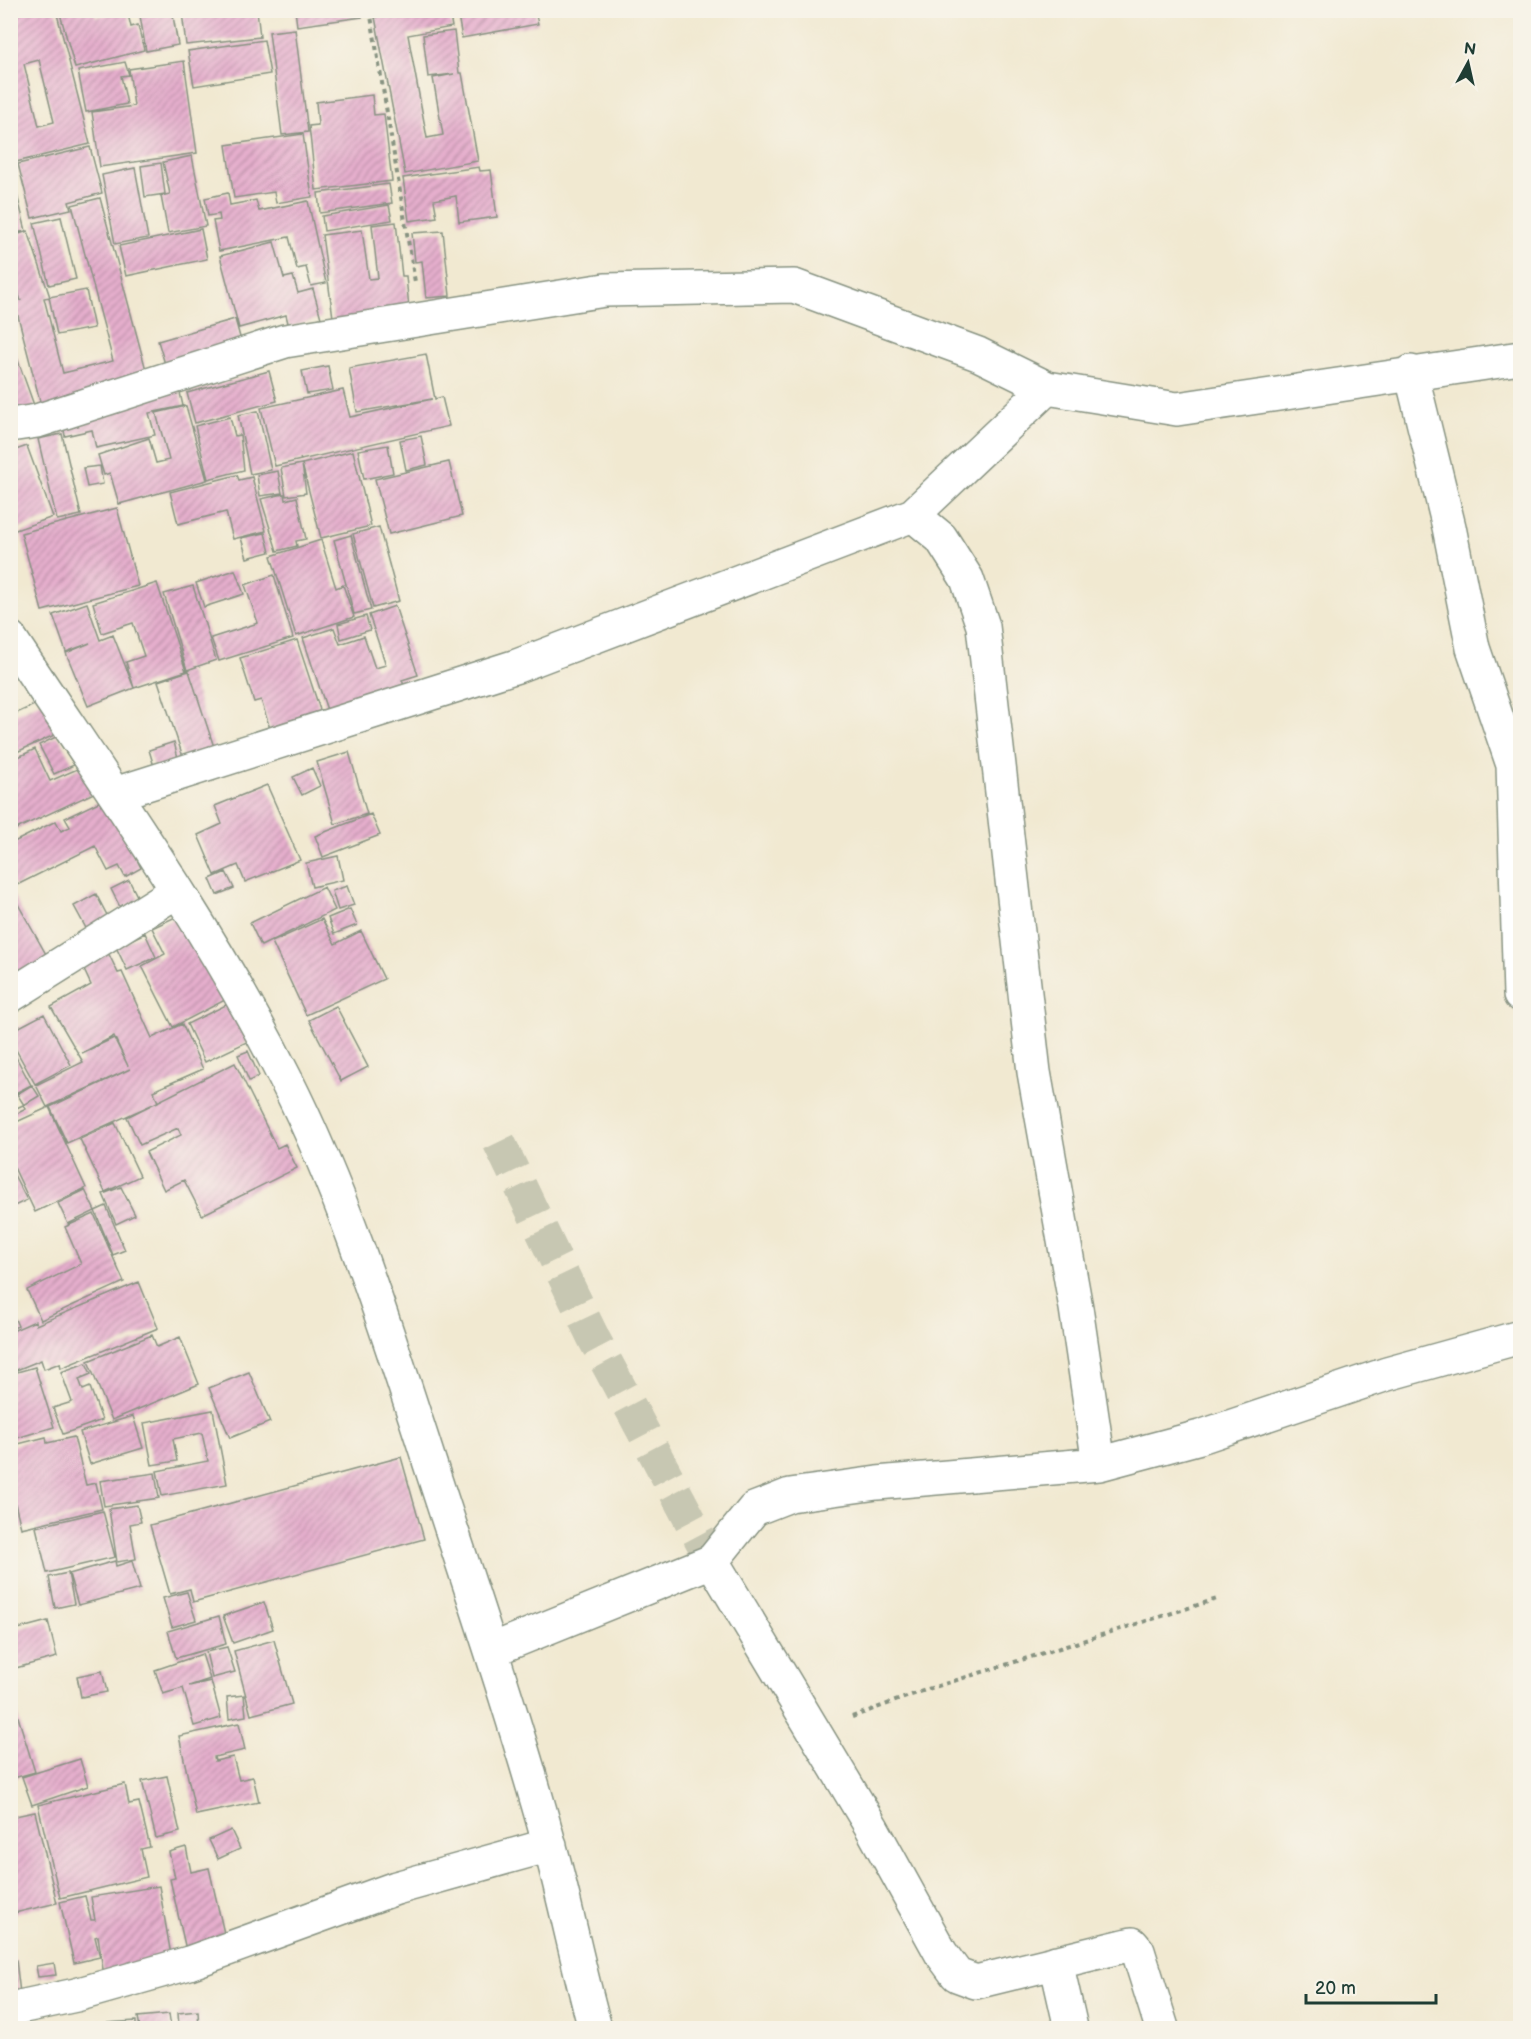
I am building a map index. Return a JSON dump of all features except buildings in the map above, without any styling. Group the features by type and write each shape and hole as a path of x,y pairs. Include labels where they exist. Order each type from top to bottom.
{"street":[{"path":"10,425 37,421 285,341 604,290 794,286 978,354 1047,388 1177,409 1411,372 1521,358"},
{"path":"1411,372 1449,527 1473,648 1513,765 1521,995"},
{"path":"115,794 517,666 913,515 1047,388"},
{"path":"913,515 941,538 967,579 983,626 1034,1072 1076,1308 1099,1464"},
{"path":"10,638 177,891 261,1032 306,1121 338,1197 379,1306 492,1650 549,1845 595,2028"},
{"path":"10,996 177,891"},
{"path":"492,1650 712,1561 754,1509 790,1495 877,1484 1099,1464 1200,1437 1387,1374 1521,1337"},
{"path":"712,1561 872,1828 941,1953 957,1975 976,1982 1132,1944 1138,1951 1162,2028"},
{"path":"10,2009 76,1995 189,1964 396,1888 549,1845"},
{"path":"1056,1962 1071,2028"}],"path":[{"path":"370,10 421,320"},
{"path":"814,1731 928,1689 1217,1599"}],"tunnel":[{"path":"499,1142 594,1339 712,1561"}]}
